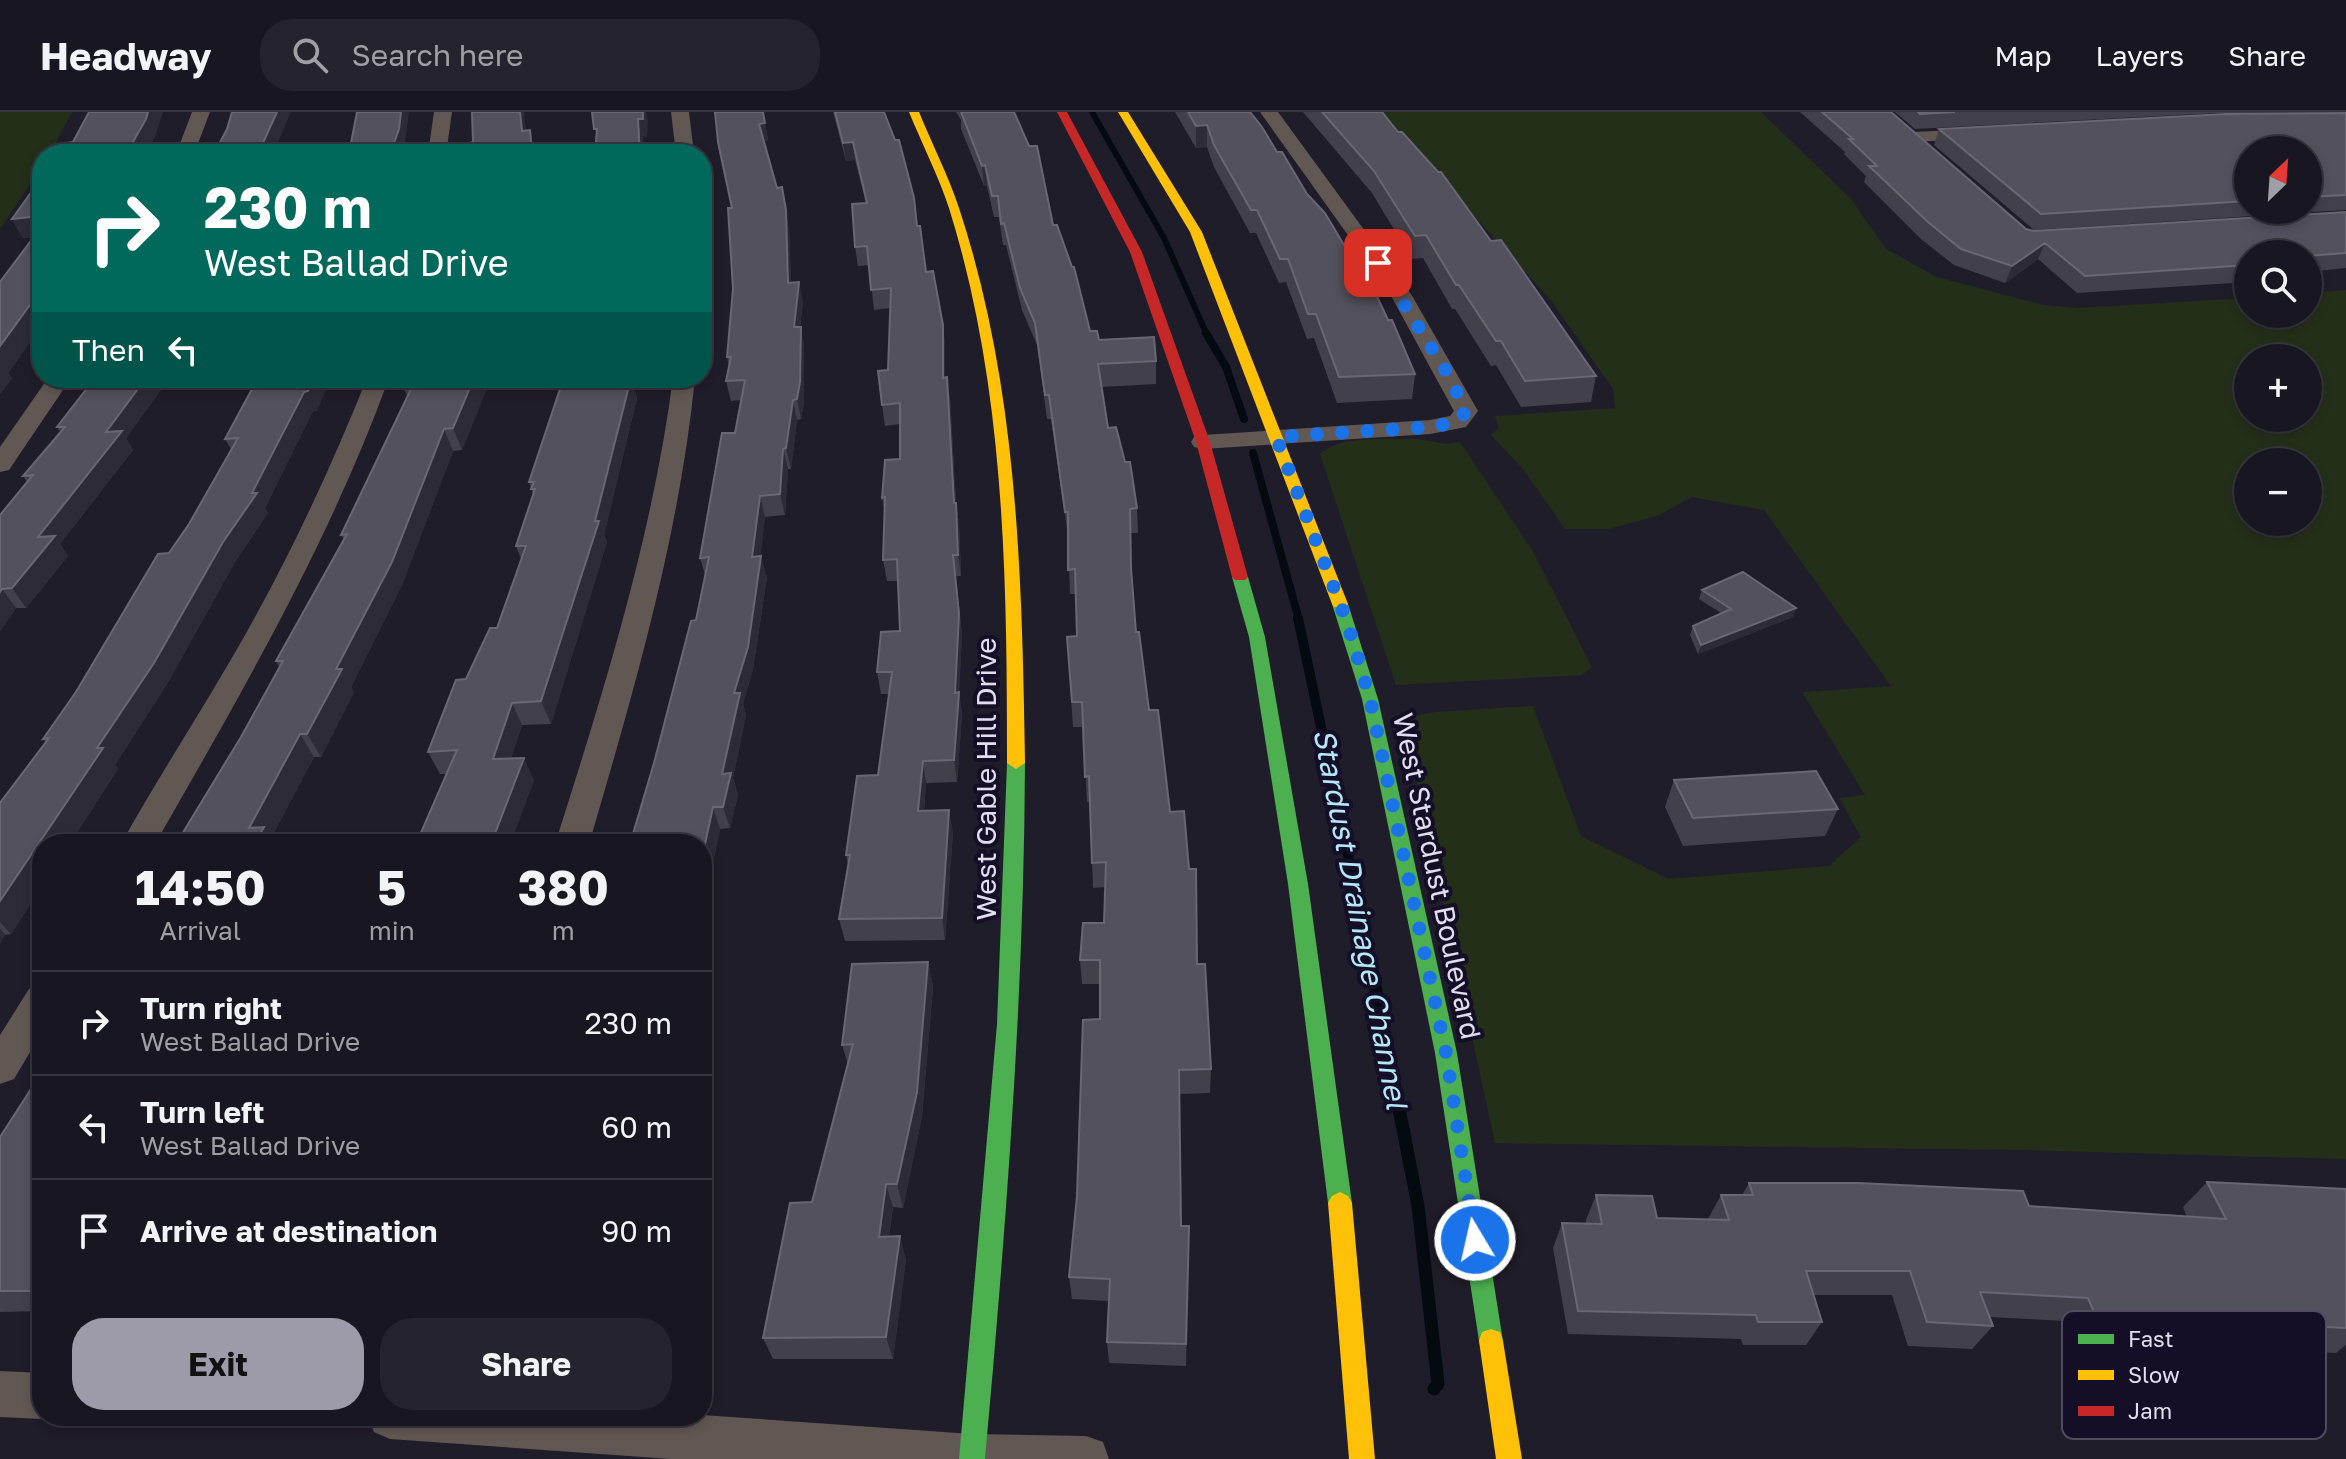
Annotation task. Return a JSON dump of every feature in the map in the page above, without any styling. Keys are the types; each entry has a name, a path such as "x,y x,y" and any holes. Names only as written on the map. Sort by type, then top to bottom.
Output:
{"street":[{"path":"189,144 201,112"},
{"path":"438,144 443,112"},
{"path":"680,112 684,144"},
{"name":"West Gable Hill Drive","path":"914,112 953,206 971,267 994,374 1008,494 1015,594 1016,892 987,1305 972,1458"},
{"path":"1062,112 1136,252 1203,442 1257,637 1298,884 1342,1220 1362,1459"},
{"name":"West Stardust Boulevard","path":"1123,112 1196,232 1347,622 1370,699 1446,1053 1509,1459"},
{"path":"1203,442 1430,427 1458,422 1466,411 1448,374 1353,223 1269,112"},
{"path":"1936,158 1908,133 1989,134"},
{"path":"0,465 53,388"},
{"path":"144,834 271,618 362,425 375,388"},
{"path":"575,834 644,607 680,425 683,388"},
{"path":"0,1068 32,1016"},
{"path":"0,1394 32,1396"},
{"path":"529,1426 972,1458 1086,1459"}],"green space":[{"path":"0,112 72,112 55,144 32,144 32,181 0,229"},
{"path":"1379,112 1761,112 1851,199 1886,249 1937,277 2044,305 2078,308 2234,299 2234,328 2322,328 2322,292 2346,290 2346,1159 2024,1150 1495,1143 1403,718 1435,712 1533,706 1581,836 1669,879 1829,866 1861,837 1839,798 1865,795 1802,692 1891,686 1764,510 1692,497 1657,516 1609,529 1565,529 1523,469 1491,435 1499,428 1495,416 1615,408 1613,389 1550,299"},
{"path":"1416,439 1446,444 1460,442 1532,550 1592,667 1582,675 1396,685 1320,454 1340,443 1352,441"}],"building":[{"path":"89,112 148,112 132,144 66,144 73,142"},
{"path":"232,112 277,112 263,144 219,144"},
{"path":"357,112 401,112 394,144 348,144 351,143"},
{"path":"472,112 520,112 522,131 530,130 531,144 469,144 473,142"},
{"path":"592,112 643,112 643,119 638,119 639,144 596,144 597,129 594,129"},
{"path":"715,112 763,112 765,123 759,124 777,188 782,187 786,210 788,283 799,282 794,327 801,327 800,382 797,399 793,400 786,448 783,449 780,494 760,496 752,557 761,556 748,647 734,693 740,693 722,774 731,773 723,807 713,807 707,834 633,834 691,621 696,620 709,557 700,558 722,433 735,433 745,380 726,381 731,357 727,357 733,289 728,208 732,208"},
{"path":"835,112 884,112 895,140 899,140 914,198 917,226 920,226 926,272 933,271 943,325 943,378 947,377 956,503 958,555 953,555 959,614 955,693 959,692 954,760 923,761 918,811 949,810 942,918 839,919 850,855 846,855 857,776 878,775 892,672 877,672 881,632 900,631 897,559 883,560 885,497 882,498 885,460 900,459 900,403 882,405 878,371 888,370 891,288 871,290 867,246 855,247 852,204 867,203 853,142 843,143"},
{"path":"961,112 1014,112 1029,146 1037,146 1053,225 1057,225 1074,267 1090,331 1097,331 1099,340 1154,337 1156,361 1098,364 1108,428 1116,427 1125,462 1130,462 1137,508 1130,509 1136,632 1139,632 1149,710 1158,710 1170,812 1184,811 1189,869 1196,869 1197,964 1205,964 1211,1069 1179,1070 1181,1226 1189,1226 1186,1344 1107,1342 1110,1279 1069,1277 1077,1196 1083,1020 1100,1019 1100,960 1080,960 1083,923 1104,923 1106,862 1092,863 1082,702 1072,702 1067,637 1077,636 1075,569 1068,570 1068,512 1065,512 1049,395 1045,395 1035,323 1020,288 1004,223 1001,224 998,196 992,196 985,165 982,166"},
{"path":"1188,112 1250,112 1277,152 1282,152 1307,194 1325,213 1373,294 1376,294 1388,320 1392,320 1415,374 1339,377 1316,314 1308,314 1288,259 1280,259 1257,210 1251,210 1214,145 1207,125 1196,126"},
{"path":"1322,112 1382,112 1398,132 1402,132 1441,172 1491,241 1501,240 1596,376 1525,381 1501,341 1496,341 1459,285 1456,285 1426,235 1415,236 1374,171"},
{"path":"1822,112 1891,112 2026,229 2034,231 2234,219 2234,224 2322,224 2322,213 2346,212 2346,253 2322,255 2322,240 2234,240 2234,266 2085,276 2045,243 2012,266 1961,249 1869,166 1877,166 1849,139 1853,139"},
{"path":"2346,113 2346,195 2322,196 2322,136 2234,136 2234,202 2041,214 1939,129 2226,114"},
{"path":"32,191 32,217 12,219"},
{"path":"32,239 32,302 0,346 0,282"},
{"path":"87,388 139,388 106,432 122,431 38,537 55,536 12,588 0,592 0,515 33,475 23,476 65,427 57,427"},
{"path":"253,388 309,388 304,392 252,493 257,493 223,542 154,663 97,748 103,748 45,834 32,834 32,853 0,901 0,803 49,738 43,739 76,692 158,554 169,553 189,524 238,438 225,439"},
{"path":"412,388 470,388 453,428 444,429 392,562 336,669 342,669 307,734 300,734 249,828 264,827 260,834 182,834 283,661 276,661 347,534 341,535"},
{"path":"560,388 628,388 595,521 599,521 541,701 512,703 493,759 524,758 495,834 420,834 457,750 428,752 456,680 466,679 490,628 497,628 526,546 516,546 535,489 531,489 534,482 529,482"},
{"path":"1743,572 1796,608 1701,645 1693,626 1731,609 1702,590"},
{"path":"1816,771 1838,809 1693,818 1674,780"},
{"path":"928,962 917,1092 897,1184 886,1184 879,1237 900,1236 886,1337 763,1338 790,1203 812,1202 853,1044 842,1045 852,964"},
{"path":"32,1087 32,1291 0,1291 0,1137"},
{"path":"2207,1182 2346,1189 2346,1328 2326,1327 2326,1311 2093,1311 2088,1298 1980,1292 1993,1326 1927,1322 1910,1271 1806,1271 1822,1322 1758,1322 1756,1315 1578,1311 1562,1223 1602,1224 1596,1195 1652,1196 1657,1218 1729,1220 1721,1195 1753,1195 1749,1183 1858,1183 2023,1191 2029,1206 2226,1219"}],"waterway":[{"name":"Stardust Drainage Channel","path":"1092,112 1164,238 1206,334"},
{"name":"Stardust Drainage Channel","path":"1206,334 1226,367 1244,419"},
{"name":"Stardust Drainage Channel","path":"1253,453 1299,620"},
{"name":"Stardust Drainage Channel","path":"1298,618 1376,988"},
{"name":"Stardust Drainage Channel","path":"1375,986 1418,1206 1438,1384 1434,1389"}],"traffic: fast":[{"path":"1240,577 1257,637 1298,884 1340,1203"},
{"path":"1340,604 1370,699 1446,1053 1491,1341"},
{"path":"972,1459 1008,1024 1016,763"}],"traffic: slow":[{"path":"914,112 950,196 974,276 999,413 1012,553 1016,763"},
{"path":"1123,112 1196,232 1340,604"},
{"path":"1340,1203 1362,1459"},
{"path":"1491,1341 1509,1459"}],"traffic: jam":[{"path":"1062,112 1136,252 1203,442 1240,577"}],"route":[{"path":"1378,263 1448,374 1466,411 1458,422 1430,427 1276,437 1347,622 1370,699 1446,1053 1475,1240"}]}
